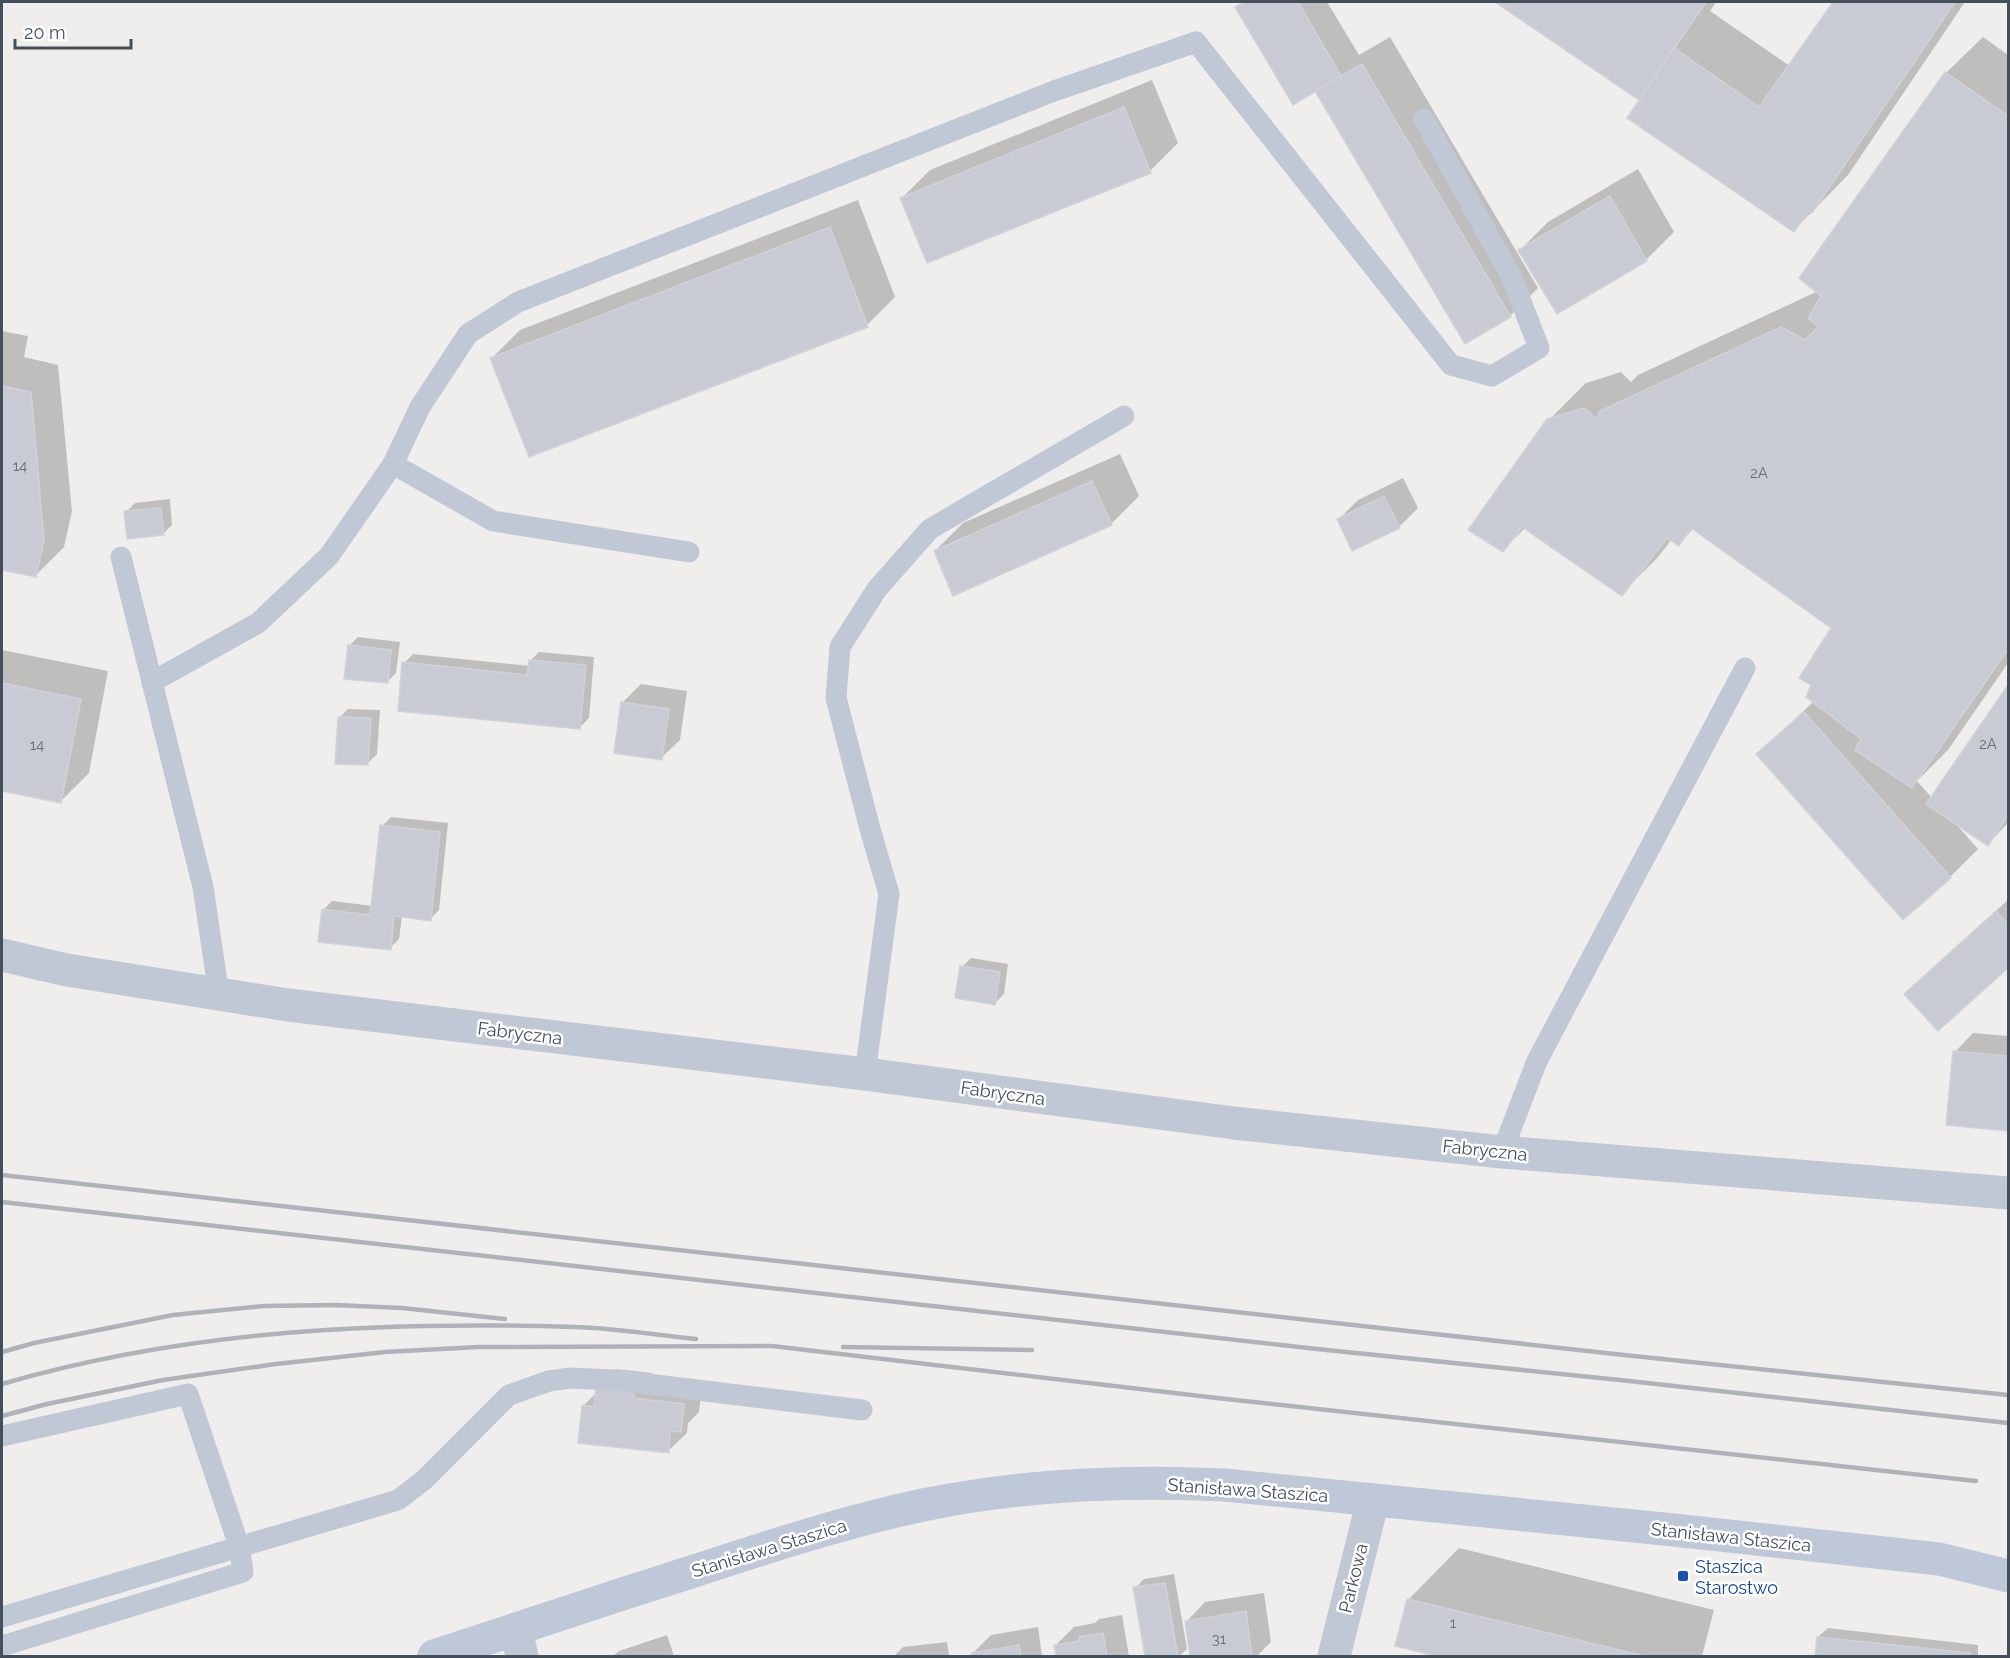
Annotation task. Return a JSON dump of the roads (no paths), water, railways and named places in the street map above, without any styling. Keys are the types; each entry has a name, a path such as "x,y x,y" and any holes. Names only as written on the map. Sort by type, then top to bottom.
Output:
{"street":[{"name":"Fabryczna","path":"2,954 67,970 288,1005 865,1074 1234,1123 1502,1152 2008,1194"},
{"name":"Stanisława Staszica","path":"434,1656 519,1643 750,1553 864,1519 924,1505 988,1494 1062,1487 1179,1483 1225,1485 1939,1559 2008,1576"},
{"name":"Parkowa","path":"1334,1656 1373,1500"}],"lane":[{"path":"152,682 258,623 329,556 393,464 420,408 468,334 518,302 1054,91 1196,42 1451,365 1492,376 1539,348 1512,278 1424,119"},
{"path":"865,1074 889,894 836,698 840,647 877,589 930,529 1124,417"},
{"path":"393,464 493,521 689,552"},
{"path":"121,557 203,887 219,995"},
{"path":"1502,1152 1537,1061 1744,669"},
{"path":"2,1617 398,1500 424,1480 509,1395 549,1381 570,1378 615,1380 862,1410"},
{"path":"2,1436 188,1394 239,1546 243,1572 2,1646"}],"railway":[{"path":"2,1175 1624,1355 2008,1395"},
{"path":"2,1202 1317,1349 2008,1423"},
{"path":"2,1352 34,1343 173,1315 264,1306 335,1305 402,1308 505,1319"},
{"path":"2,1384 142,1351 285,1333 357,1328 574,1327 696,1339"},
{"path":"2,1416 47,1404 163,1380 385,1352 478,1347 772,1346 1217,1398 1976,1481"},
{"path":"843,1347 1032,1350"}],"place":[{"name":"Staszica Starostwo","path":"1683,1576"}]}
